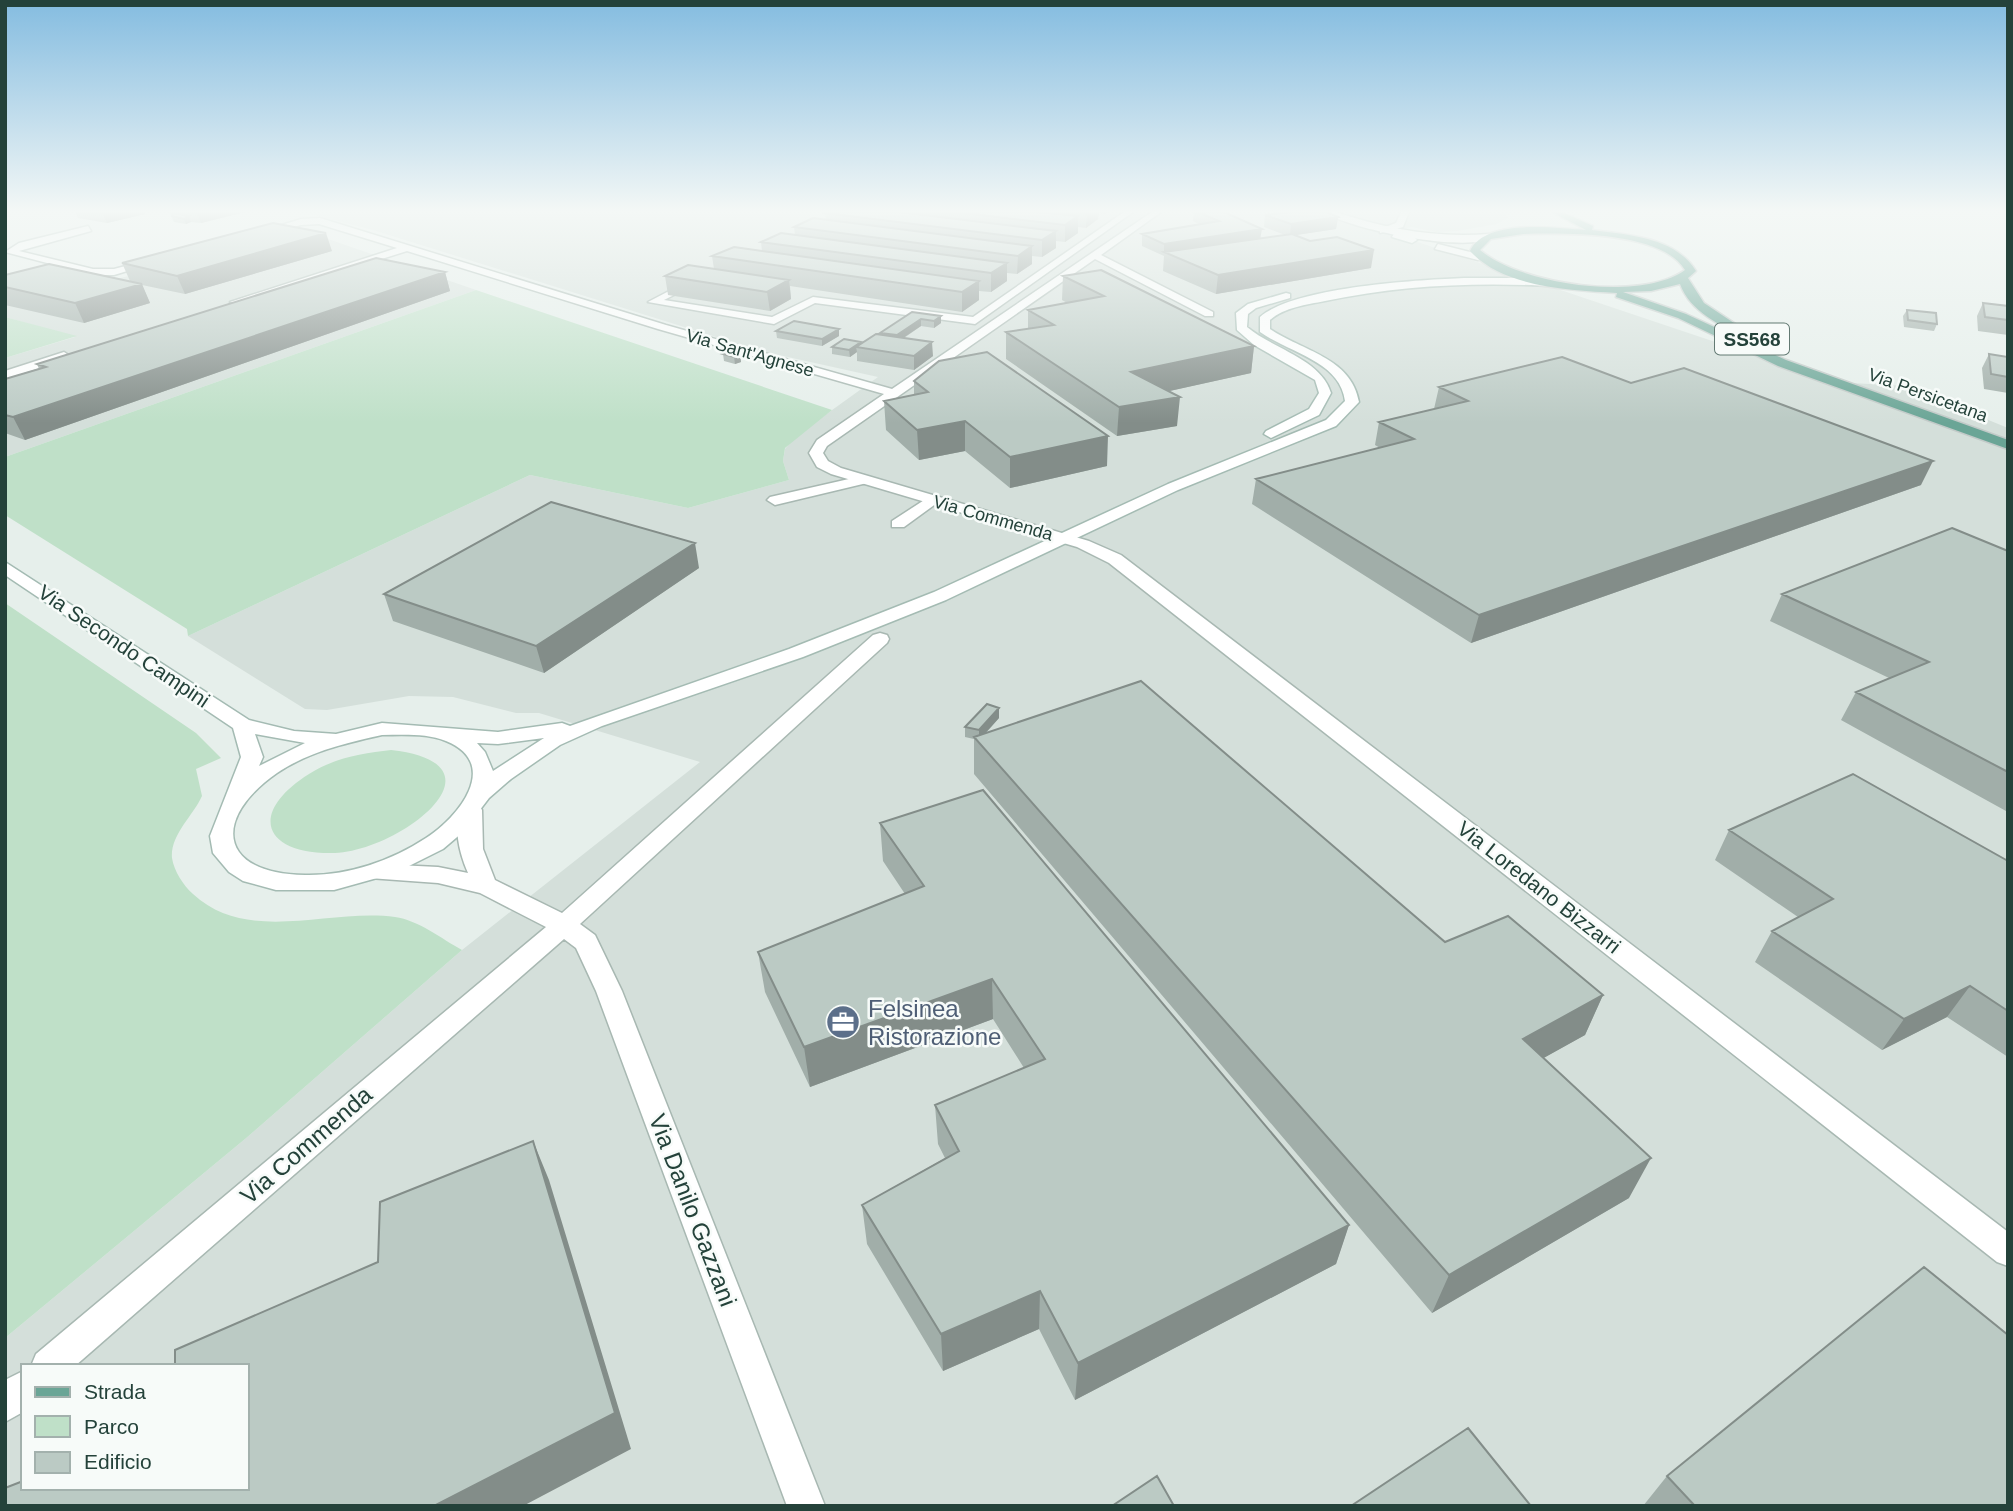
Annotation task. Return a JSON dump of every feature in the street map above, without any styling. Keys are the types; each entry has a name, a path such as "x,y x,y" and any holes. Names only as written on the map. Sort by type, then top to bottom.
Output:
{"main road":[{"path":"1552,283 1591,288 1646,288 1669,283"},
{"name":"Via Persicetana","path":"1684,283 1685,289 1717,317 1757,343 1835,382"},
{"name":"Via Persicetana","path":"1591,288 1657,305 1743,346 2008,445"}],"street":[{"path":"229,304 297,283"},
{"name":"Via Sant'Agnese","path":"519,283 745,352 893,393"},
{"path":"696,283 653,302 775,321 813,300"},
{"path":"786,296 975,321 1030,283"},
{"name":"Via Commenda","path":"1054,283 822,443 816,453 822,464 862,480 1062,538"},
{"path":"1148,283 1209,314"},
{"path":"1062,538 1173,486 1314,412 1323,401 1325,393 1321,379 1306,367 1245,334 1239,319 1242,313 1266,301 1358,283"},
{"path":"1173,486 1331,423 1352,402 1352,389 1341,373 1265,330 1264,319 1273,311 1333,295 1416,283"},
{"path":"1541,283 1558,284"},
{"path":"989,300 1003,302"},
{"path":"5,375 71,354"},
{"path":"775,500 862,480"},
{"path":"898,524 932,500"},
{"name":"Via Commenda","path":"345,736 382,729 417,729 446,734 518,737 595,722 796,653 940,596 1062,538"},
{"name":"Via Loredano Bizzarri","path":"1062,538 1098,549 1115,559 2008,1251"},
{"name":"Via Secondo Campini","path":"5,567 242,725 294,737 345,736"},
{"name":"Via Commenda","path":"50,1364 564,925 880,639"},
{"name":"Via Commenda","path":"377,872 409,858 439,840 475,802 526,757 595,722"},
{"path":"242,725 253,757 222,829 223,851 239,869 265,881 301,885 339,881 377,872 439,875 487,886 564,925"},
{"path":"446,734 466,744 479,757 484,775 468,828 475,868 487,886"},
{"path":"232,806 251,784 278,764 345,736"},
{"name":"Via Danilo Gazzani","path":"564,925 578,932 593,954 806,1506"},
{"path":"5,1404 21,1390"}],"shaded area":[{"path":"454,283 476,290 5,457 5,358 75,337 5,317 5,287"},
{"path":"541,283 1538,283 1834,382 1905,386 2008,428 2008,1506 5,1506 5,1338 245,1139 462,950 700,762 539,713 516,713 453,697 409,696 327,710 305,709 188,636 530,475 688,508 789,480 783,461 785,449 796,436 878,377 761,351"}],"green space":[{"path":"476,290 832,410 785,448 783,461 789,480 688,508 530,475 188,636 187,629 5,515 5,457"},
{"path":"5,317 77,336 5,358"},
{"path":"5,603 196,733 221,758 196,769 202,796 178,834 172,850 177,873 193,894 215,909 238,918 264,921 395,917 421,926 462,950 245,1139 5,1338"},
{"path":"391,750 427,758 443,772 444,788 433,806 413,823 388,838 361,849 335,853 311,852 292,847 279,839 272,829 271,817 277,803 289,789 328,764"}],"building":[{"path":"5,283 142,284 75,303 5,287"},
{"path":"298,283 414,283 13,417 5,415 5,379 46,367 37,364"},
{"path":"707,283 784,283 767,292"},
{"path":"896,283 977,283 962,292"},
{"path":"1076,283 1126,283 1254,346 1131,372 1180,397 1119,407 1006,332 1054,325 1028,310 1104,296"},
{"path":"1983,303 2008,306 2008,320 1985,317"},
{"path":"1907,310 1936,313 1937,324 1908,320"},
{"path":"912,312 941,316 934,321 921,319 897,335 880,333"},
{"path":"794,321 839,329 822,339 776,331"},
{"path":"876,334 932,342 914,356 856,347"},
{"path":"844,339 861,342 849,350 832,347"},
{"path":"730,352 740,355 734,357 723,354"},
{"path":"987,352 1108,436 1010,457 965,421 917,430 884,401 928,392 914,381 939,361"},
{"path":"1989,354 2008,357 2008,377 1991,374"},
{"path":"1562,357 1631,383 1684,368 1933,461 1479,615 1256,479 1414,439 1379,422 1468,401 1439,387"},
{"path":"551,502 695,543 536,646 384,594"},
{"path":"1952,528 2008,551 2008,772 1856,692 1929,662 1782,594"},
{"path":"1141,681 1445,942 1508,916 1603,995 1523,1039 1651,1158 1449,1275 974,737"},
{"path":"987,704 999,708 979,730 965,727"},
{"path":"1853,774 2008,861 2008,1011 1970,986 1904,1019 1772,931 1833,899 1729,830"},
{"path":"983,790 1349,1225 1078,1363 1040,1291 941,1334 862,1205 959,1151 935,1105 1045,1059 992,979 804,1047 758,952 924,886 880,823"},
{"path":"533,1141 615,1413 434,1506 5,1506 5,1488 21,1482 21,1490 248,1490 248,1364 175,1364 175,1350 378,1262 380,1202"},
{"path":"1924,1267 2008,1335 2008,1506 1695,1506 1667,1476"},
{"path":"1468,1428 1531,1506 1351,1506"},
{"path":"1157,1476 1174,1506 1112,1506"}],"place":[{"name":"Felsinea Ristorazione","path":"843,1022"}]}
